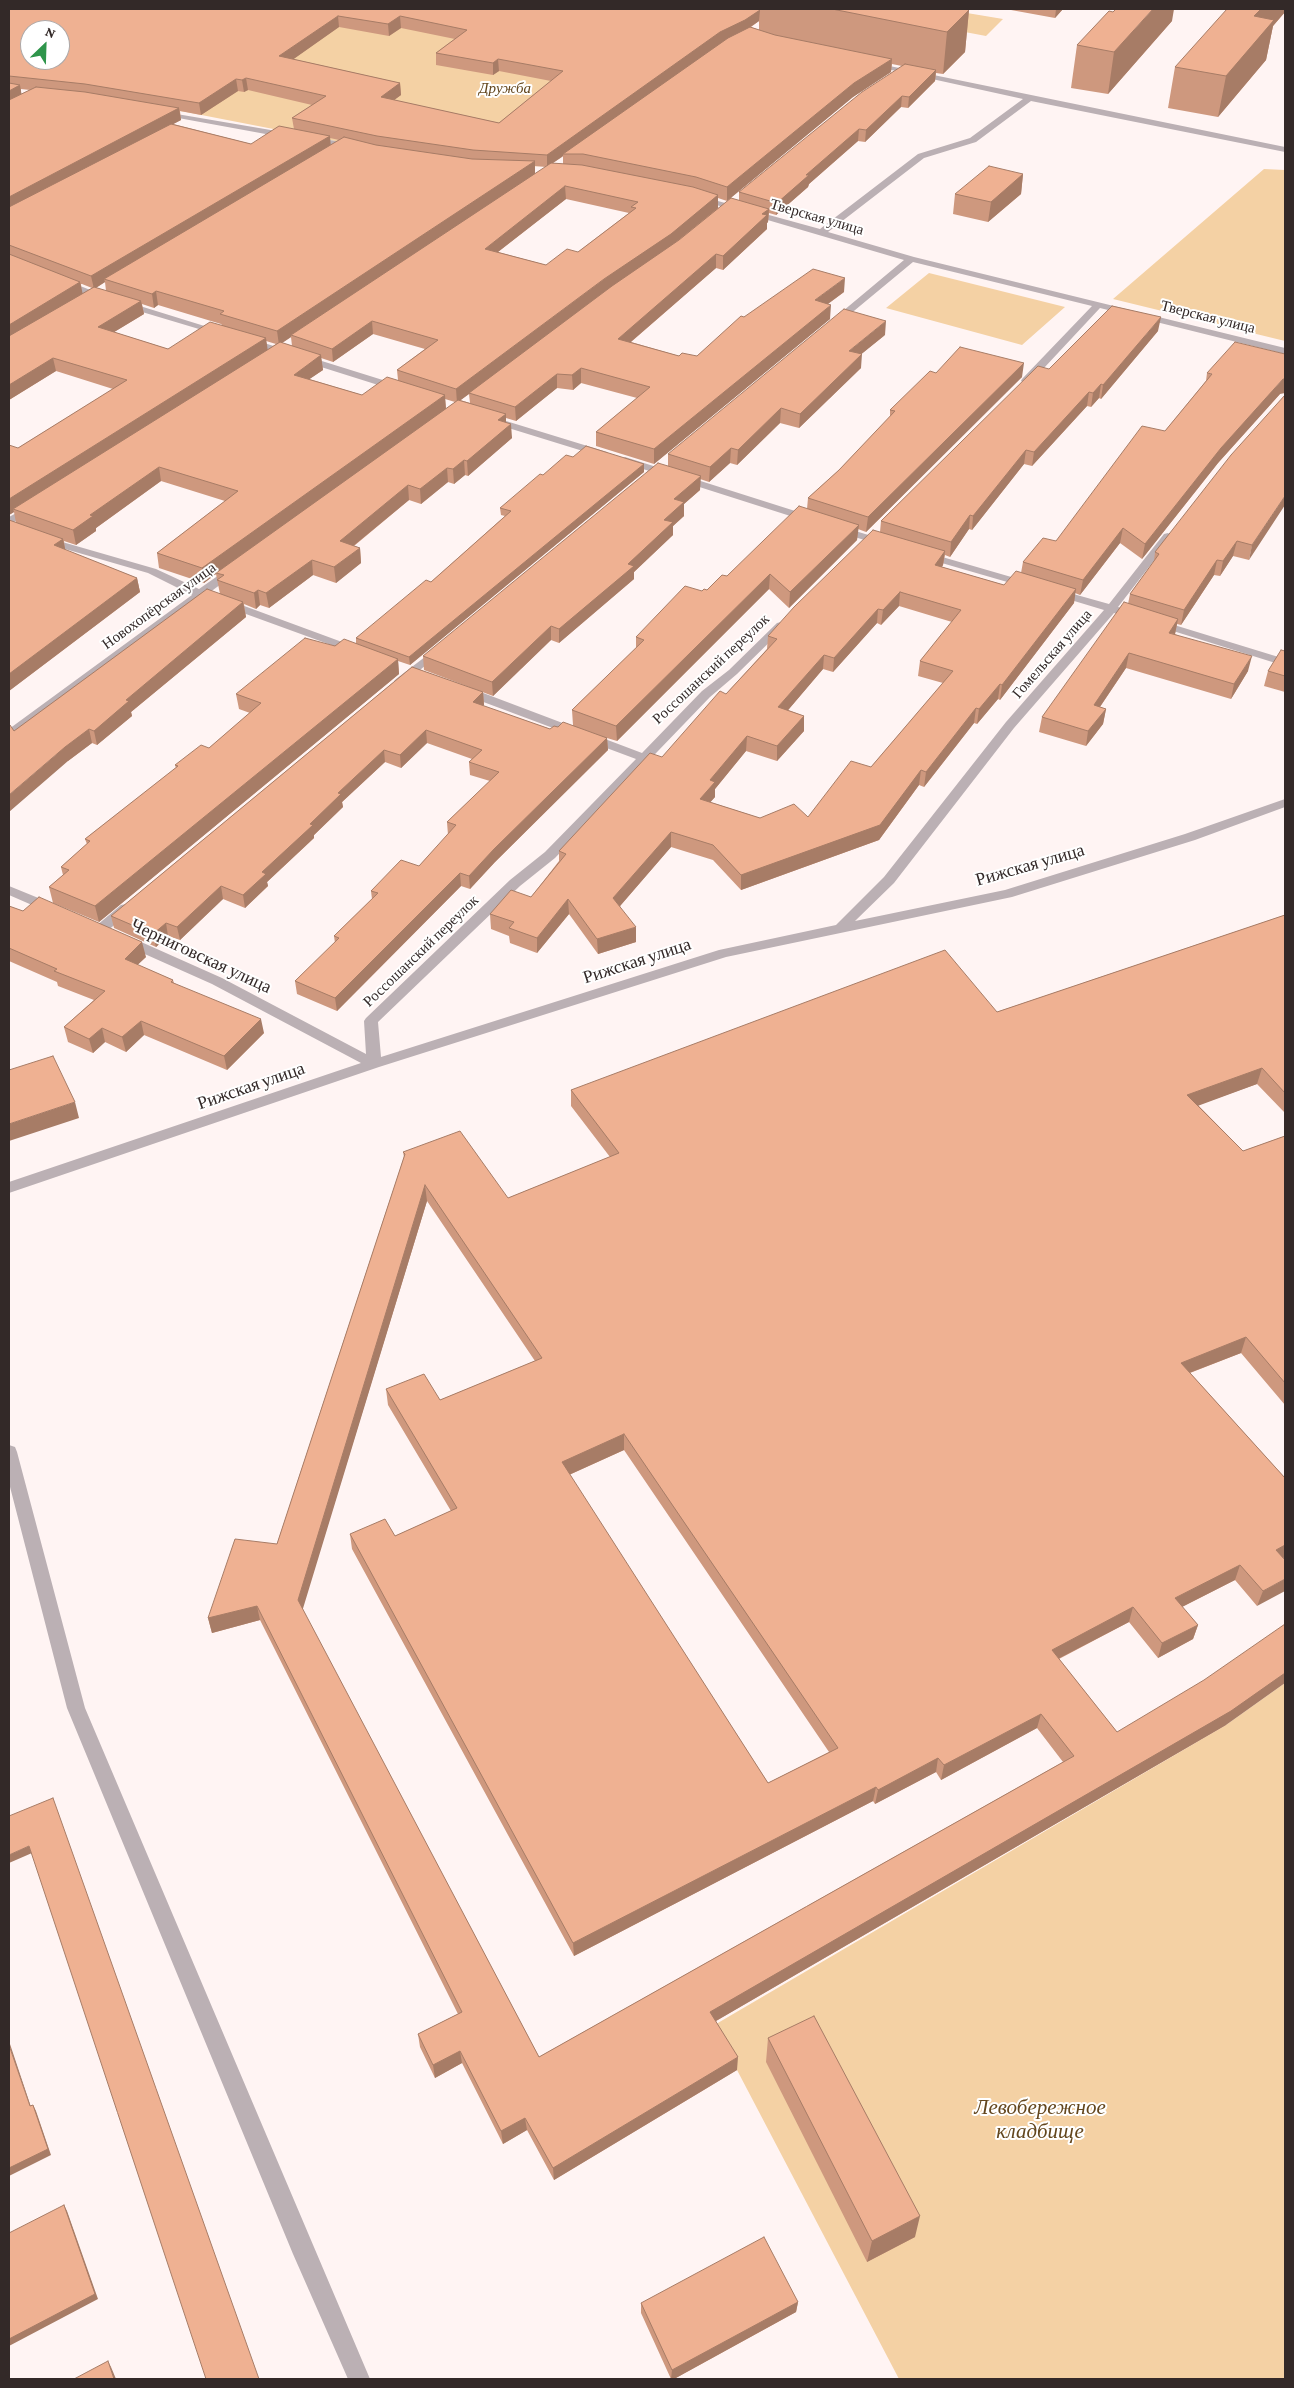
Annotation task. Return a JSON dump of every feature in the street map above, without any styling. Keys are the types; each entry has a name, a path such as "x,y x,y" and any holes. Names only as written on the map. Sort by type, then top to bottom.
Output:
{"street":[{"path":"863,62 1031,96 1106,114 1285,149"},
{"path":"888,80 902,70"},
{"path":"822,232 921,156 973,140 1031,96"},
{"path":"155,112 361,149"},
{"path":"177,128 194,119"},
{"path":"328,155 345,145"},
{"name":"Тверская улица","path":"686,194 912,259 1285,351"},
{"path":"822,333 912,259"},
{"path":"52,278 95,295 284,347 412,392"},
{"path":"1017,392 1099,304"},
{"path":"263,360 284,347"},
{"path":"484,416 896,546"},
{"path":"12,526 42,501"},
{"name":"Гомельская улица","path":"839,930 889,880 1010,725 1112,609 1176,526"},
{"path":"36,537 64,547 152,571 200,594 366,654"},
{"path":"915,552 1112,609 1285,663"},
{"name":"Новохопёрская улица","path":"9,736 241,565"},
{"name":"Россошанский переулок","path":"374,1064 371,1020 515,883 550,855 706,694 733,672 787,619"},
{"path":"390,690 451,640"},
{"path":"458,688 642,758"},
{"name":"Рижская улица","path":"9,1188 374,1064 724,953 1007,894 1190,837 1285,803"},
{"path":"9,890 64,914"},
{"name":"Черниговская улица","path":"139,898 96,927 217,981 374,1064"},
{"path":"9,1452 76,1708 301,2246 359,2379"}],"green space":[{"name":"Дружба","path":"9,9 773,9 544,166 479,169 186,112 9,84"},
{"path":"967,13 1003,19 986,36 949,29"},
{"path":"1264,169 1285,170 1285,341 1113,299"},
{"path":"929,273 1065,307 1022,345 886,308"},
{"name":"Левобережное кладбище","path":"1285,1683 1285,2379 899,2379 737,2070 711,2027 1226,1725"}],"building":[{"name":"Дружба","path":"9,9 760,9 745,20 720,32 547,155 473,150 377,136 292,118 326,96 246,78 242,80 236,79 199,103 85,84 9,76","holes":["338,16 388,24 400,16 467,30 436,53 493,63 498,59 563,71 499,123 381,97 400,83 279,56"]},
{"path":"832,9 965,9 969,10 947,32"},
{"path":"1116,9 1153,9 1114,52 1077,45 1109,11 1113,12"},
{"path":"1227,9 1261,9 1254,16 1274,20 1226,76 1175,67"},
{"path":"750,27 775,35 892,59 854,83 727,187 696,177 583,154 563,154 728,38"},
{"path":"905,64 936,70 909,97 902,96 866,130 859,129 777,203 739,192 862,92"},
{"path":"9,83 20,85 9,91"},
{"path":"36,87 85,92 179,108 9,197 9,100"},
{"path":"171,124 251,144 279,126 330,136 91,276 9,245 9,207"},
{"path":"344,137 376,145 472,159 535,161 277,331 220,314 224,311 156,291 152,294 104,279"},
{"path":"551,163 582,165 693,187 718,195 671,234 604,279 456,389 397,370 438,340 372,321 332,349 291,335","holes":["565,186 638,202 631,207 636,208 578,252 567,249 546,265 485,249"]},
{"path":"989,166 1023,174 991,202 955,194"},
{"path":"731,198 769,209 762,214 767,215 723,256 716,254 618,339 679,356 682,353 697,356 741,316 744,317 813,269 845,278 815,300 831,305 654,449 596,432 650,387 581,368 572,375 557,374 515,407 469,393 612,286 679,240"},
{"path":"9,254 80,282 9,325"},
{"path":"94,287 141,301 98,327 168,349 210,322 266,338 9,499 9,445 18,448 127,380 53,358 9,385 9,336"},
{"path":"1112,306 1161,317 1103,385 1101,384 1093,393 1089,392 1034,452 1026,450 973,516 970,515 951,542 881,521 1038,366 1049,369"},
{"path":"844,309 886,321 849,351 862,354 800,414 781,408 738,450 731,448 710,467 668,454"},
{"path":"280,342 321,355 294,375 362,395 387,377 445,395 202,568 157,553 238,491 159,467 90,515 93,516 73,530 13,509"},
{"path":"1235,342 1285,354 1285,379 1221,448 1145,544 1123,528 1083,580 1023,562 1043,538 1056,541 1142,426 1165,431 1212,374 1207,373"},
{"path":"960,347 1024,363 868,517 808,498 839,470 895,411 890,410 930,371 936,373"},
{"path":"1285,395 1285,496 1252,545 1237,541 1223,561 1217,560 1184,610 1130,594 1159,554 1155,552 1231,455"},
{"path":"458,400 506,414 498,420 511,424 467,461 464,460 453,469 447,468 420,489 408,485 340,541 360,548 334,567 312,560 266,593 258,590 254,593 217,580 224,575 216,573"},
{"path":"586,446 644,464 409,657 356,638 426,580 431,582 511,511 500,508 540,474 543,475 566,455 573,457"},
{"path":"658,463 701,476 674,499 684,502 664,520 673,522 628,564 634,566 559,629 551,626 492,682 423,656"},
{"path":"799,506 859,525 790,592 770,574 616,726 572,710 644,640 636,637 685,586 702,591 704,589 707,590 722,575 727,576"},
{"path":"9,520 63,539 54,545 137,578 9,674"},
{"path":"873,530 945,551 935,565 1004,585 1016,571 1076,589 1002,685 1000,684 979,709 976,708 926,772 921,770 880,825 741,875 713,845 671,832 613,898 636,927 597,939 568,899 537,938 509,928 514,922 490,914 511,890 531,897 566,854 559,851 650,753 662,757 720,691 726,694 777,639 768,636 794,607","holes":["900,592 961,610 920,661 953,671 871,767 851,761 808,817 794,804 760,818 700,799 715,782 710,780 747,736 777,746 804,716 778,707 824,655 834,658 878,609 883,610"]},
{"path":"207,589 243,602 126,700 129,701 94,731 89,729 65,747 9,795 9,726 14,731"},
{"path":"1124,602 1178,619 1169,633 1252,656 1234,684 1129,653 1094,705 1106,709 1088,731 1042,717"},
{"path":"305,638 335,646 344,639 398,659 95,906 49,887 69,870 61,867 90,841 85,839 178,766 175,765 201,745 209,748 261,703 236,694"},
{"path":"1281,650 1285,651 1285,676 1268,671"},
{"path":"412,667 483,692 473,702 550,729 554,726 558,727 563,722 607,738 469,876 460,873 335,998 295,981 339,938 334,936 378,893 371,891 401,860 419,866 456,825 447,822 499,772 469,762 482,750 426,730 400,755 384,750 338,793 341,794 310,824 313,825 262,872 266,874 243,895 221,886 177,927 166,923 153,934 111,916"},
{"path":"39,897 142,942 125,959 173,980 171,982 261,1019 224,1056 141,1021 122,1037 102,1028 89,1039 64,1027 105,991 54,971 57,969 9,948 9,906 23,911"},
{"path":"1285,915 1285,1093 1262,1068 1187,1095 1243,1151 1285,1136 1285,1383 1246,1337 1181,1363 1285,1478 1285,1545 1276,1550 1285,1560 1285,1579 1263,1591 1240,1565 1175,1598 1198,1625 1162,1643 1133,1607 1052,1650 1117,1732 1204,1680 1285,1624 1285,1673 1231,1711 710,2012 738,2057 553,2168 525,2118 501,2131 460,2051 433,2065 418,2034 462,2012 257,1606 208,1618 235,1539 277,1544 405,1154 403,1152 460,1131 508,1198 619,1153 571,1090 945,950 997,1012","holes":["425,1185 542,1358 440,1400 424,1374 386,1389 457,1508 395,1536 385,1519 350,1534 573,1943 876,1787 878,1790 938,1758 944,1765 1041,1714 1074,1756 539,2057 298,1600","624,1434 838,1748 768,1783 562,1462"]},
{"path":"53,1056 75,1102 9,1124 9,1070"},
{"path":"53,1798 259,2379 206,2379 29,1846 9,1855 9,1816"},
{"path":"814,2016 920,2216 872,2241 768,2038"},
{"path":"9,2045 30,2106 33,2105 48,2149 9,2168"},
{"path":"64,2205 95,2294 9,2339 9,2233"},
{"path":"764,2237 798,2302 672,2370 641,2303"},
{"path":"108,2361 114,2379 74,2379"}]}
